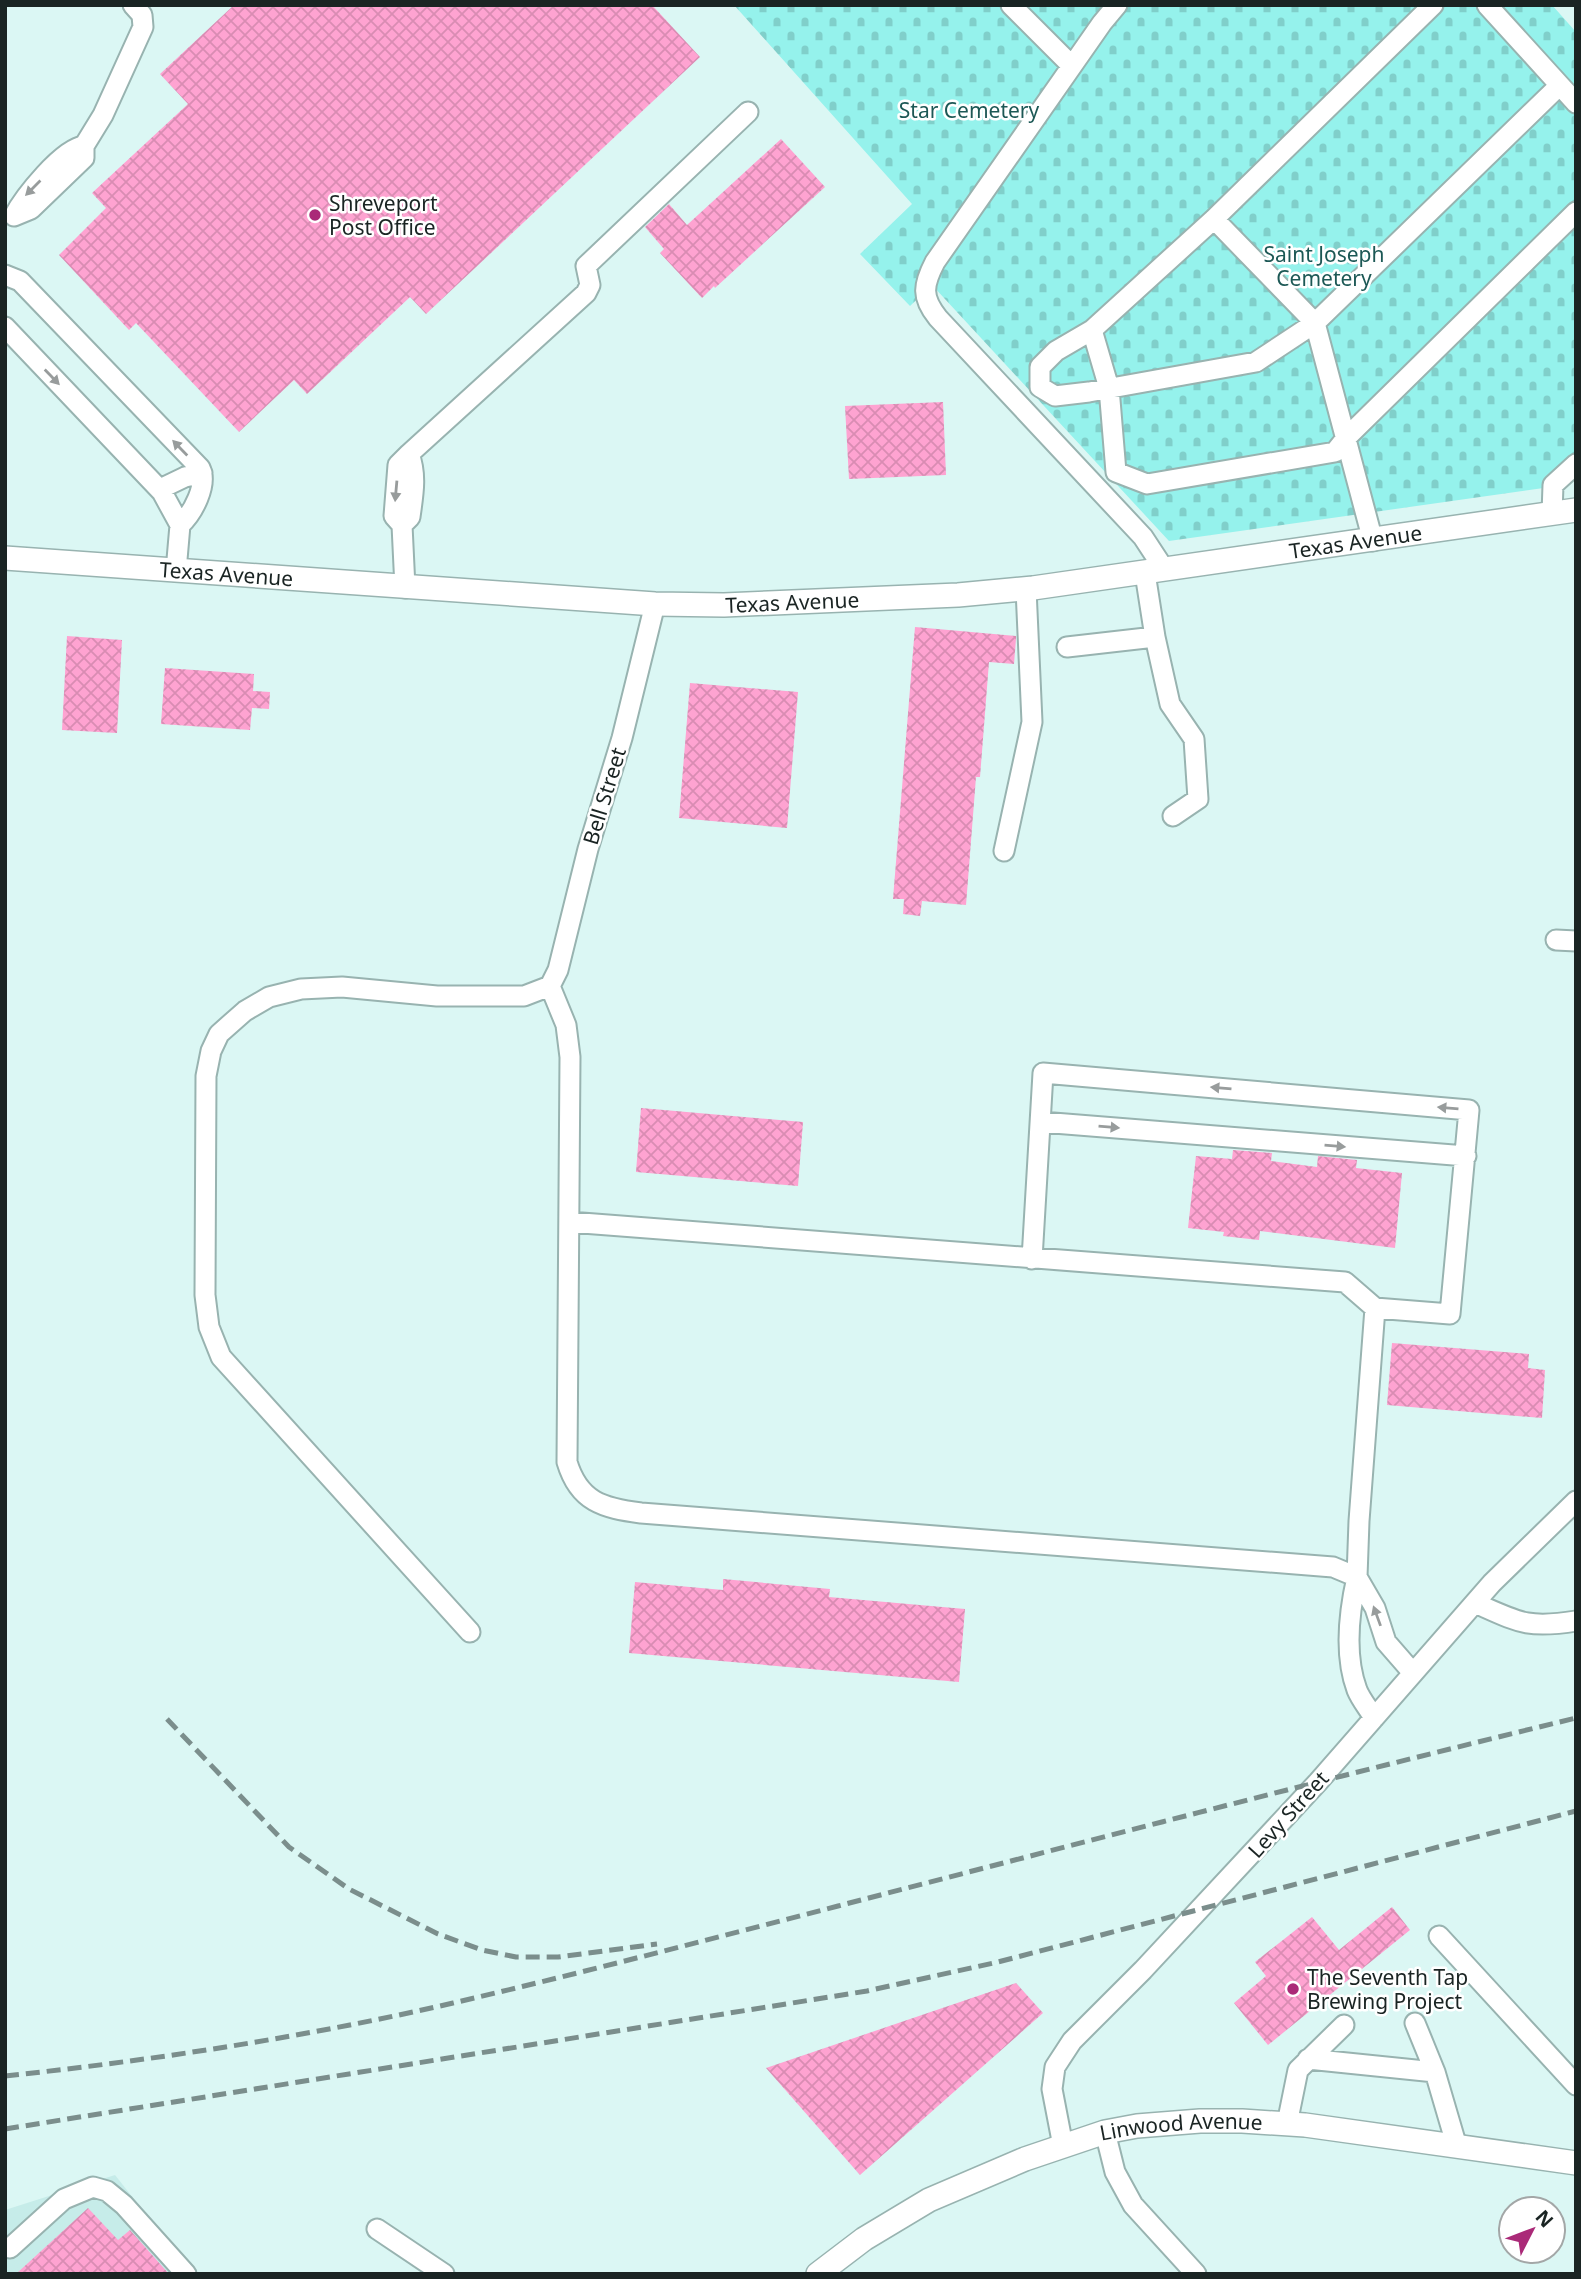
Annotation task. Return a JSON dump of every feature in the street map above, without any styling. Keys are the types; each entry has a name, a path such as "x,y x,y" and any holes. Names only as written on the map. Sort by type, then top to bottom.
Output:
{"main road":[{"name":"Texas Avenue","path":"5,558 655,604 724,605 958,595 1027,589 1576,510"},
{"name":"Linwood Avenue","path":"818,2274 864,2239 929,2200 1025,2159 1105,2132 1137,2126 1200,2121 1287,2124 1576,2163"}],"street":[{"path":"9,220 31,190 75,147 84,146 103,115 143,27 142,15 133,5"},
{"path":"1011,5 1072,66"},
{"path":"1117,5 935,262 924,282 927,305 1143,537 1155,571 1155,637 1170,704 1194,739 1198,799 1173,816"},
{"path":"1433,5 1214,219 1092,330 1056,351 1040,367 1040,387 1055,396 1256,362 1315,323 1559,86"},
{"path":"1487,5 1576,103"},
{"path":"405,587 402,525 410,517 415,468 409,454 586,293 590,285 586,266 747,112"},
{"path":"1092,330 1109,388 1116,471 1147,484 1335,452 1347,436 1576,212"},
{"path":"1214,219 1315,323 1373,541"},
{"path":"5,275 20,281 202,473 203,481 190,516 180,525"},
{"path":"5,327 160,489 180,525 176,571"},
{"path":"1552,514 1553,485 1576,464"},
{"path":"160,489 185,477 202,473"},
{"path":"1004,852 1032,722 1027,589"},
{"name":"Bell Street","path":"550,986 558,970 588,849 622,738 655,604"},
{"path":"1067,647 1155,637"},
{"path":"470,1632 221,1357 209,1327 205,1295 206,1076 211,1051 219,1034 245,1011 269,998 301,989 342,987 437,996 524,996 550,986 565,1025 570,1058 567,1462 572,1479 583,1494 594,1502 614,1510 641,1513 1333,1567 1357,1577 1375,1608 1386,1642 1413,1673"},
{"path":"569,1222 1032,1259 1345,1282 1375,1308 1450,1314 1469,1110 1043,1073 1032,1259"},
{"path":"1041,1122 1466,1157"},
{"path":"1374,1718 1358,1692 1351,1670 1350,1607 1357,1577 1375,1308"},
{"name":"Levy Street","path":"1063,2146 1052,2089 1055,2067 1072,2041 1201,1909 1475,1603 1576,1501"},
{"path":"1475,1603 1524,1624 1546,1626 1576,1621"},
{"path":"1439,1936 1576,2085"},
{"path":"1415,2023 1435,2071 1457,2147"},
{"path":"1287,2124 1298,2070 1344,2025"},
{"path":"1308,2059 1435,2071"},
{"path":"1105,2132 1115,2172 1133,2205 1196,2274"},
{"path":"10,2248 64,2199 93,2187 107,2190 124,2205 186,2274"},
{"path":"377,2229 444,2274"}],"shaded area":[{"path":"115,2175 193,2274 5,2274 5,2210"}],"green space":[{"name":"Saint Joseph Cemetery","path":"734,5 1552,5 1576,32 1576,476 1565,485 1169,541 932,285 910,306 860,254 912,204"}],"building":[{"name":"Shreveport Post Office","path":"234,5 652,5 700,57 426,314 410,297 307,394 294,380 239,432 136,323 129,330 59,255 106,208 92,193 188,104 160,74"},
{"path":"781,139 825,187 702,298 660,253 664,249 645,227 669,204 687,225"},
{"path":"943,402 946,475 849,479 845,406"},
{"path":"915,627 1016,636 1014,664 989,662 980,777 976,777 966,905 922,901 920,916 903,914 904,899 893,899"},
{"path":"67,636 122,640 117,733 62,730"},
{"path":"165,668 254,674 253,691 270,692 269,709 252,708 250,730 161,724"},
{"path":"690,683 798,692 787,828 679,818"},
{"path":"641,1108 803,1122 798,1186 636,1172"},
{"path":"1233,1150 1272,1153 1271,1161 1317,1167 1318,1156 1357,1160 1356,1168 1402,1173 1395,1248 1260,1231 1259,1240 1188,1228 1196,1156 1232,1159"},
{"path":"1392,1343 1529,1354 1528,1368 1545,1370 1542,1418 1387,1405"},
{"path":"723,1579 830,1589 829,1597 965,1609 959,1682 629,1653 635,1582 723,1590"},
{"name":"The Seventh Tap Brewing Project","path":"1392,1907 1410,1930 1268,2045 1234,2003 1266,1976 1255,1962 1312,1917 1339,1950"},
{"path":"1016,1983 1043,2013 860,2175 766,2068"},
{"path":"88,2208 118,2240 130,2230 169,2274 16,2274"}],"railway":[{"path":"5,2076 230,2046 453,2003 1576,1718"},
{"path":"167,1719 289,1847 349,1889 438,1934 482,1950 516,1957 558,1957 657,1944"},
{"path":"5,2129 867,1991 998,1962 1576,1811"}],"place":[{"name":"Shreveport Post Office","path":"315,215"},
{"name":"The Seventh Tap Brewing Project","path":"1293,1989"}],"park label":[{"name":"Star Cemetery","path":"969,110"}]}
